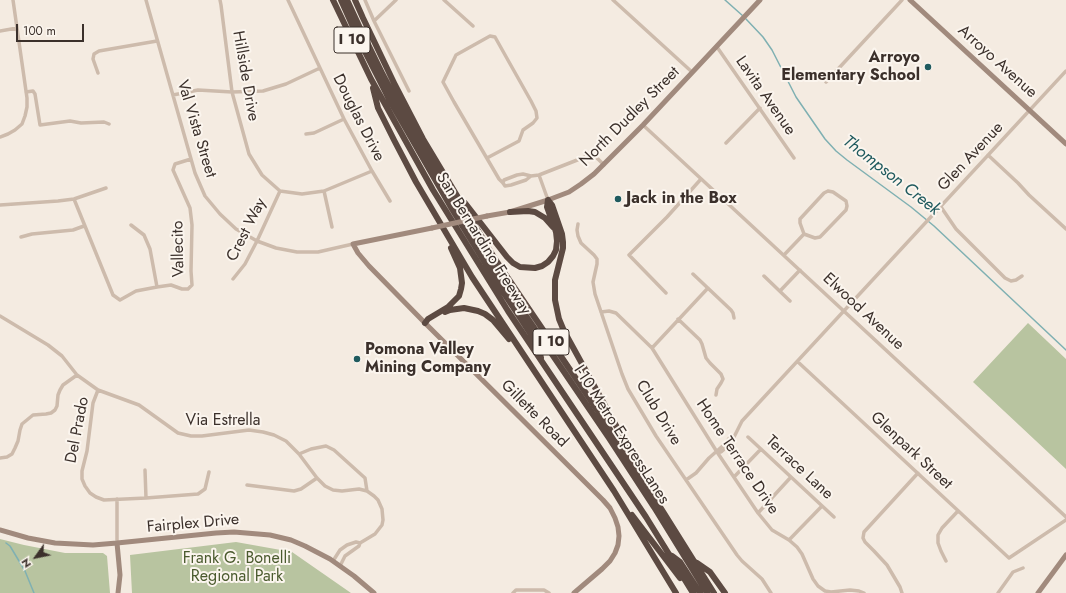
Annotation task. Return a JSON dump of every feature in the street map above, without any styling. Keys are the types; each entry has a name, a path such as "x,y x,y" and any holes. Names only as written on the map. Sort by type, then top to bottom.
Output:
{"highway":[{"name":"San Bernardino Freeway","path":"333,0 371,79 437,197 476,261 541,361 646,517 692,593"},
{"path":"340,0 393,106 452,209 538,345 541,361"},
{"name":"I-10 Metro ExpressLanes","path":"348,0 360,28 390,88 468,226 509,291 654,506 707,593"},
{"name":"San Bernardino Freeway","path":"355,0 395,85 424,139 495,259 656,499 714,593"},
{"path":"371,79 378,108 416,182 436,217 472,277 614,491 676,593"},
{"path":"450,183 506,257 520,267 535,268 542,266 548,262 556,250 556,232 547,207 548,200"},
{"path":"548,200 552,205 562,234 563,242 563,248 555,280 555,300 564,331 656,499"},
{"path":"510,212 535,212 545,218 556,232"},
{"path":"424,323 448,307 459,296 462,289 460,268 436,217"},
{"path":"424,323 429,322 450,310 464,308 478,311 493,320 528,360"},
{"path":"614,491 692,593"},
{"path":"669,554 680,562 700,593"},
{"path":"694,561 710,572 725,593"}],"street":[{"path":"0,136 8,134 22,124 27,107 13,0"},
{"name":"Val Vista Street","path":"146,0 195,173 206,196 220,214 236,229 257,242 276,248 298,252 318,252 353,244"},
{"name":"Hillside Drive","path":"220,0 232,92 248,154 262,175 280,191"},
{"name":"Douglas Drive","path":"288,0 344,119 390,201"},
{"path":"365,0 409,91"},
{"path":"374,21 396,0"},
{"path":"444,0 473,26"},
{"path":"612,0 692,72"},
{"name":"North Dudley Street","path":"353,244 510,212 568,192 581,184 604,165 760,0"},
{"path":"826,82 902,0"},
{"name":"Arroyo Avenue","path":"910,0 1066,144"},
{"path":"0,31 17,28"},
{"path":"487,158 519,141 523,130 537,118 536,111 531,100 510,62 495,37 490,36 456,55 442,82 487,158 502,183 505,186 526,180 531,176"},
{"path":"98,73 93,59 94,54 99,51 158,41"},
{"name":"Lavita Avenue","path":"717,47 794,158"},
{"path":"173,96 198,90 232,92 263,91 286,84 320,68"},
{"name":"Glen Avenue","path":"686,480 696,473 709,458 717,452 721,452 730,437 734,436 742,421 1066,71"},
{"path":"26,92 33,91 35,94 40,125 70,121 81,123 104,122 109,124"},
{"path":"726,143 760,108"},
{"path":"306,134 314,133 344,119"},
{"name":"Elwood Avenue","path":"643,125 1066,517"},
{"path":"502,183 504,180 517,175 539,175 590,155 598,159 604,165"},
{"path":"988,156 1066,229"},
{"name":"Vallecito","path":"74,199 112,295 120,300 136,291 157,287 171,285 182,289 188,289 192,285 192,225 190,208 173,170 175,164 191,159"},
{"path":"280,191 302,194 324,191 372,171"},
{"path":"517,175 519,182"},
{"path":"539,175 548,200"},
{"path":"666,293 629,255 701,179"},
{"path":"0,205 74,199 106,188"},
{"name":"Crest Way","path":"233,279 245,264 257,242 280,191"},
{"path":"324,191 332,227"},
{"path":"828,191 833,192 846,201 846,210 820,238 815,238 804,234 800,219 824,193 828,191"},
{"path":"941,207 956,229 1005,278 1011,281 1022,276"},
{"name":"Club Drive","path":"578,224 577,230 581,243 597,259 594,288 627,386 656,436 742,561 762,579 771,593"},
{"path":"131,225 144,235 150,249 157,287"},
{"path":"21,237 32,234 73,230 84,226"},
{"path":"784,255 804,234"},
{"name":"Gillette Road","path":"353,244 358,253 424,323 610,508 618,527 618,545 615,553 610,562 574,593"},
{"path":"780,291 800,270"},
{"path":"693,274 731,310 734,318"},
{"path":"764,276 790,301"},
{"path":"652,348 708,288"},
{"name":"Home Terrace Drive","path":"601,312 609,311 616,313 652,348 717,452 758,513 772,530 789,540 797,547 818,586 825,591 831,592 850,590 864,593"},
{"name":"Via Estrella","path":"0,316 48,345 62,356 77,375 98,390 139,405 178,433 191,436 202,436 249,430 274,435 286,441 299,454 325,486 333,490 342,491 359,489 367,491"},
{"path":"678,320 700,340 706,358 721,374 723,379 717,389 716,394"},
{"name":"Glenpark Street","path":"798,362 1009,558 1066,520"},
{"path":"0,458 7,458 12,454 18,441 22,424 27,419 33,415 46,414 55,410 58,395 63,385 77,375"},
{"name":"Del Prado","path":"98,390 92,402 87,451 82,471 82,479 90,493 104,500 198,494 205,489 209,472"},
{"name":"Terrace Lane","path":"748,437 834,517"},
{"path":"299,454 310,449 326,446 334,450 366,478 367,491 378,500 382,509 383,520 379,529 375,534 360,543 359,546 345,556 340,566"},
{"path":"734,477 761,449"},
{"path":"145,470 146,498"},
{"path":"902,593 887,565 863,538 864,532 918,474"},
{"path":"758,513 791,477"},
{"path":"247,485 294,491 301,489 317,478"},
{"path":"117,500 117,544 120,575 118,593"},
{"path":"789,540 822,506"},
{"path":"946,561 940,551 938,535 942,528 958,511"},
{"name":"Fairplex Drive","path":"0,530 28,538 55,543 93,545 117,544 216,533 252,532 270,535 291,540 310,548 333,561 374,593"},
{"path":"333,561 340,550 345,546 356,542 360,543"},
{"path":"345,546 350,552"},
{"path":"1038,593 1066,555"},
{"path":"998,593 1013,572 1023,568"},
{"path":"514,593 516,590 549,593"}],"green space":[{"path":"1028,323 1066,359 1066,469 973,382"},
{"path":"0,539 65,553 103,553 107,556 110,593 0,593"},
{"name":"Frank G. Bonelli Regional Park","path":"236,542 292,552 351,593 132,593 130,555"}],"waterway":[{"name":"Thompson Creek","path":"725,0 743,16"},
{"name":"Thompson Creek","path":"746,19 763,37 772,50 796,97 825,139 836,151 934,226 1066,350"},
{"path":"6,543 10,546 25,571 34,593"}],"place":[{"name":"Arroyo Elementary School","path":"928,67"},
{"name":"Jack in the Box","path":"618,199"},
{"name":"Pomona Valley Mining Company","path":"357,359"}]}
